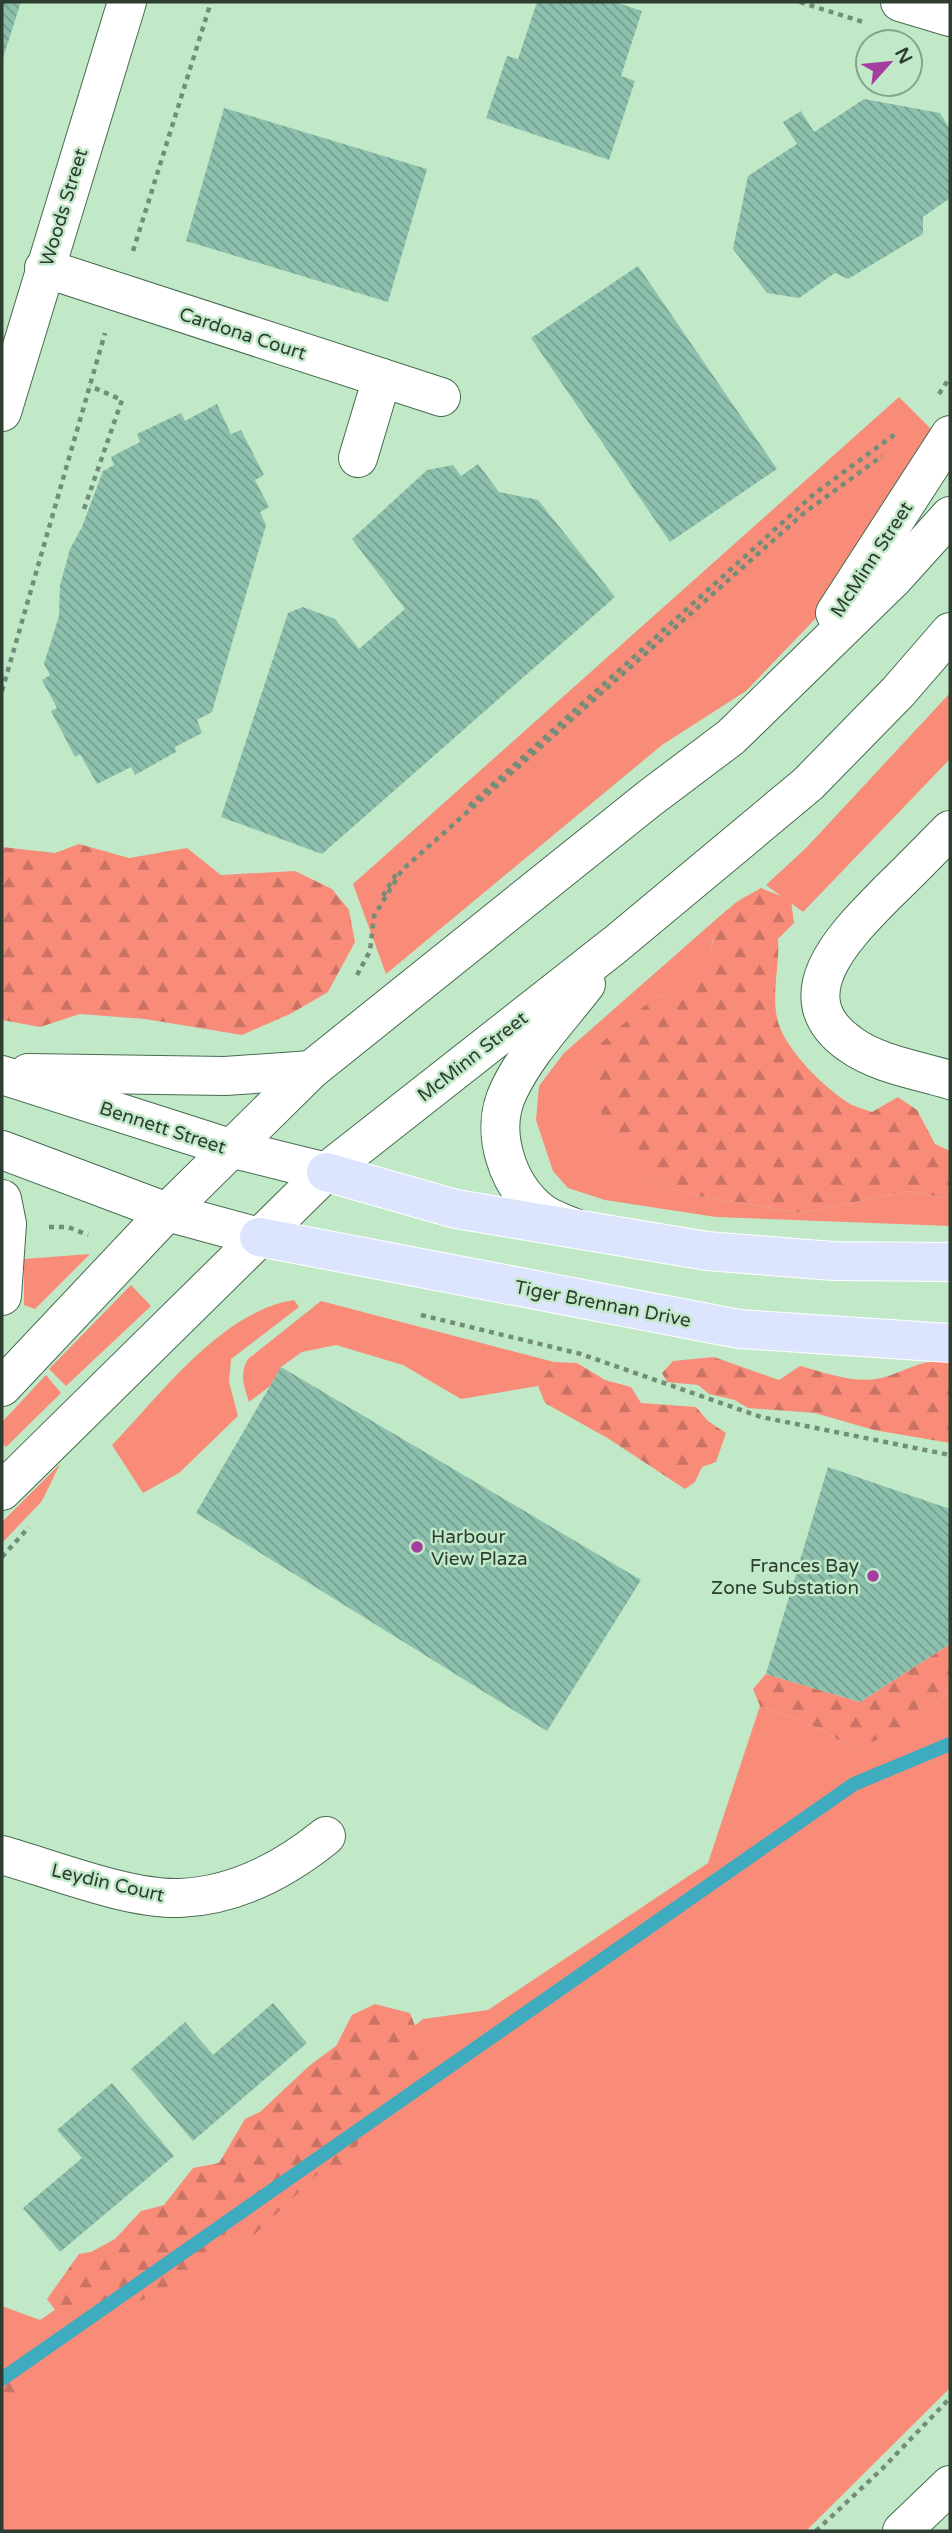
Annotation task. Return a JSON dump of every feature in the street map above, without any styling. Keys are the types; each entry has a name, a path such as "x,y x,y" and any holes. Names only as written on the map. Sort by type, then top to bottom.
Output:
{"main road":[{"path":"326,1172 456,1209 707,1251 833,1261 950,1262"},
{"name":"Tiger Brennan Drive","path":"259,1237 739,1329 950,1343"}],"street":[{"name":"Woods Street","path":"2,412 127,2"},
{"path":"900,2 950,17"},
{"name":"Cardona Court","path":"44,268 441,397"},
{"path":"358,457 382,377"},
{"name":"McMinn Street","path":"790,682 947,418"},
{"name":"McMinn Street","path":"2,1387 167,1212 311,1070 650,798 731,737 925,547 950,516"},
{"name":"McMinn Street","path":"2,1491 326,1172 616,944 808,784 898,692 950,632"},
{"path":"950,830 843,937 824,973 821,998 824,1015 836,1033 850,1045 866,1053 950,1080"},
{"path":"582,1231 543,1214 519,1187 509,1171 503,1151 501,1112 517,1075 616,944"},
{"name":"Bennett Street","path":"2,1075 144,1073 225,1076 311,1070"},
{"name":"Bennett Street","path":"2,1075 230,1148 326,1172"},
{"path":"2,1150 167,1212 259,1237"},
{"path":"2,1199 7,1224 2,1296"},
{"name":"Leydin Court","path":"2,1855 121,1889 180,1898 257,1881 293,1862 326,1836"},
{"path":"902,2531 950,2485"}],"path":[{"path":"2,691 90,386 211,2"},
{"path":"937,397 950,377"},
{"path":"84,509 122,400 90,386"},
{"path":"947,418 950,390"},
{"path":"370,951 373,916 401,868 798,508 901,430"},
{"path":"353,980 362,969 370,951 374,916 402,870 804,513 888,452"},
{"path":"407,1312 581,1354 761,1417 950,1455"},
{"path":"816,2531 950,2398"}],"green space":[{"path":"899,397 934,432 816,618 746,691 662,745 386,974 353,884"},
{"path":"950,693 950,759 803,912 766,885 807,847"},
{"path":"79,844 129,858 187,848 221,875 295,871 332,889 349,910 355,942 328,992 292,1013 242,1035 145,1019 80,1014 40,1027 2,1020 2,847 55,853"},
{"path":"761,888 791,900 794,923 778,939 775,993 776,1015 790,1047 828,1087 850,1104 872,1112 898,1097 917,1110 935,1144 950,1151 950,1199 908,1191 802,1213 698,1196 650,1181 609,1137 593,1088 601,1043 656,996 692,992 728,910"},
{"path":"729,908 713,940 703,977 692,993 656,996 650,1181 698,1196 802,1213 908,1191 950,1199 950,1226 716,1217 605,1200 568,1188 553,1171 536,1120 539,1086 564,1053"},
{"path":"90,1254 35,1309 24,1305 24,1259"},
{"path":"131,1285 151,1306 66,1386 49,1369"},
{"path":"294,1300 299,1307 231,1359 229,1382 238,1416 179,1473 143,1493 112,1445 173,1379 218,1337 242,1320 268,1307"},
{"path":"321,1301 554,1362 538,1386 461,1399 403,1365 336,1345 302,1352 281,1367 270,1386 249,1402 243,1375 248,1359"},
{"path":"714,1357 779,1380 800,1366 867,1380 885,1377 922,1363 950,1363 950,1443 874,1430 815,1413 748,1408 735,1400 709,1394 698,1385 667,1382 662,1373 673,1361"},
{"path":"554,1362 577,1363 605,1380 631,1387 641,1403 696,1407 708,1421 726,1433 716,1462 702,1467 695,1482 685,1489 609,1439 545,1403 538,1386"},
{"path":"46,1375 61,1393 6,1447 2,1443 2,1422"},
{"path":"60,1464 42,1501 2,1543 2,1522"},
{"path":"950,1644 950,1688 936,1703 920,1705 910,1727 853,1749 821,1729 760,1706 753,1689 766,1674 860,1702"},
{"path":"950,1688 950,2388 806,2531 2,2531 2,2306 40,2320 124,2263 423,2019 488,2010 708,1863 760,1706 821,1729 853,1749 920,1704 936,1703"},
{"path":"375,2004 410,2013 428,2058 407,2069 398,2090 372,2117 346,2166 321,2171 253,2236 211,2246 182,2278 92,2328 69,2329 47,2299 79,2254 91,2252 115,2239 141,2211 164,2205 193,2168 219,2163 245,2119 260,2112 309,2066 336,2046 352,2015"},
{"path":"21,2372 28,2386 20,2404 2,2417 2,2378"}],"building":[{"path":"2,2 21,2 2,61"},
{"path":"537,2 615,2 642,11 621,76 635,81 609,160 486,118 507,56 518,59"},
{"path":"864,99 940,113 950,129 950,198 923,217 923,234 848,279 835,273 799,298 767,293 733,249 748,176 797,144 783,122 801,111 814,132"},
{"path":"224,108 427,169 388,302 186,241"},
{"path":"638,266 777,469 670,542 531,338"},
{"path":"217,404 231,434 241,430 264,475 255,480 269,507 260,512 266,525 212,712 197,720 202,733 175,747 176,752 135,775 131,767 97,784 80,754 75,757 51,711 57,708 42,680 50,675 44,664 59,616 60,585 70,549 82,527 103,471 114,465 111,457 140,442 137,434 181,413 185,421"},
{"path":"478,464 499,492 538,500 615,597 322,854 221,817 288,613 303,607 335,619 359,649 405,609 352,539 427,470 453,465 461,476"},
{"name":"Harbour View Plaza","path":"281,1367 641,1580 547,1731 196,1513"},
{"name":"Frances Bay Zone Substation","path":"828,1467 950,1509 950,1644 860,1702 766,1674"},
{"path":"273,2003 307,2043 193,2141 131,2069 185,2022 213,2055"},
{"path":"112,2083 174,2156 60,2252 23,2208 82,2158 57,2130"}],"waterway":[{"path":"2,2379 854,1784 950,1744"}],"place":[{"name":"Harbour View Plaza","path":"417,1547"},
{"name":"Frances Bay Zone Substation","path":"873,1576"}]}
